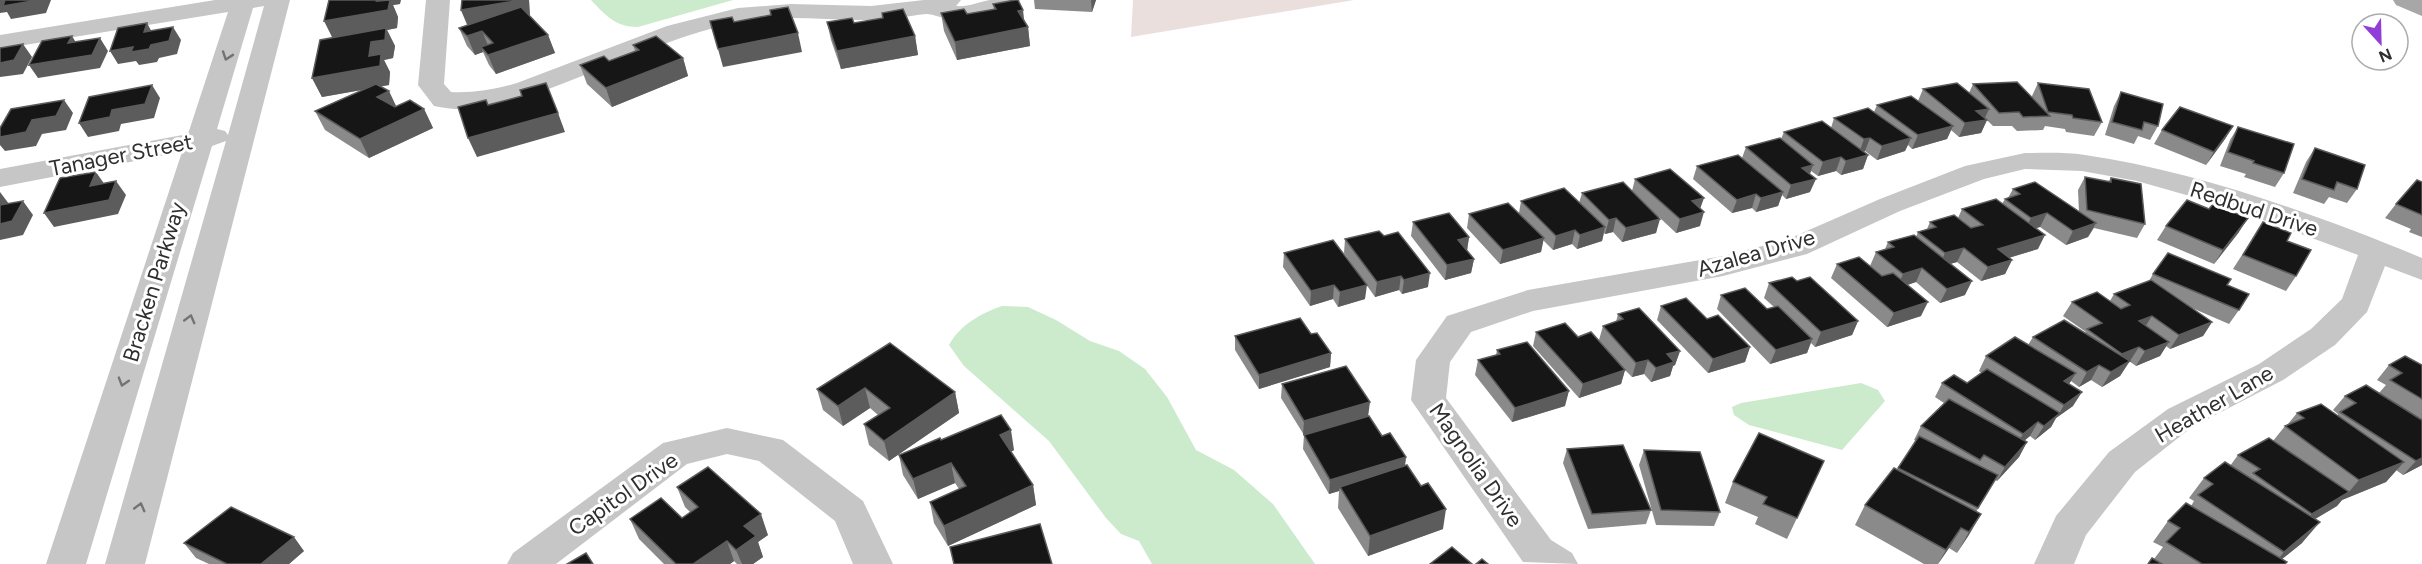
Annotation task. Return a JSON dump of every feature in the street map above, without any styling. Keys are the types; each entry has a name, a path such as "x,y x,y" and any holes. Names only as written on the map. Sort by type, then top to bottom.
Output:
{"main road":[{"path":"2405,0 2422,8"}],"street":[{"name":"Bracken Parkway","path":"125,564 278,0"},
{"path":"438,0 431,85 443,100 472,102 515,93 695,24 729,17 786,10 898,12 940,4 949,14 971,13 994,7 1008,0"},
{"name":"Bracken Parkway","path":"66,564 199,140 249,1"},
{"path":"0,42 249,1"},
{"name":"Tanager Street","path":"0,178 242,132"},
{"name":"Azalea Drive","path":"1460,324 1528,301 1722,266 1796,247 1890,205 1975,172 2025,161 2082,162"},
{"name":"Redbud Drive","path":"2082,162 2140,173 2224,197 2375,250 2422,270"},
{"path":"161,259 209,249"},
{"name":"Heather Lane","path":"2054,564 2070,526 2122,462 2180,418 2271,372 2323,337 2356,304 2375,250"},
{"name":"Magnolia Drive","path":"1460,324 1433,360 1428,400 1537,551 1558,564"},
{"name":"Capitol Drive","path":"527,564 676,453 728,441 770,450 850,512 873,564"}],"shaded area":[{"path":"591,0 733,0 638,27 617,23"},
{"path":"1133,0 1354,0 1131,37"},
{"path":"1002,306 1028,307 1056,320 1090,341 1119,351 1145,369 1167,397 1196,450 1234,470 1273,504 1315,564 1152,564 1139,541 1121,534 1106,518 1049,441 964,366 949,345 959,331 972,321"},
{"path":"1861,383 1878,390 1885,401 1842,450 1749,425 1734,415 1732,407 1741,403"}],"building":[{"path":"5,0 38,0 3,6"},
{"path":"329,0 390,0 388,10 324,21"},
{"path":"462,0 521,0 461,10"},
{"path":"1018,0 1023,10 1018,11 1028,27 955,42 941,13 964,9 967,14 996,9 993,4"},
{"path":"521,7 548,35 488,55 481,47 493,43 482,31 467,36 459,28"},
{"path":"788,7 798,33 718,49 710,21 732,17 734,22 771,15 770,10"},
{"path":"903,9 915,36 837,51 827,22 852,18 854,23 883,18 882,13"},
{"path":"147,23 144,32 173,27 169,41 151,45 149,49 131,52 133,47 110,51 118,28"},
{"path":"386,28 385,40 371,42 369,56 381,54 380,66 312,78 320,40"},
{"path":"72,36 68,43 100,38 92,55 29,65 42,41"},
{"path":"656,36 683,58 606,88 580,65 604,56 609,61 639,50 633,45"},
{"path":"23,44 14,60 0,63 0,48"},
{"path":"2017,82 2050,116 2023,117 2019,112 1999,113 1973,84"},
{"path":"546,83 558,113 468,138 458,107 486,100 488,105 522,96 520,90"},
{"path":"1957,83 1989,109 1976,111 1987,120 1965,123 1923,89"},
{"path":"2038,83 2089,89 2102,122 2048,112"},
{"path":"376,84 389,91 377,97 395,107 410,100 424,109 360,139 315,111"},
{"path":"152,85 145,104 112,110 110,117 79,123 89,97"},
{"path":"2121,92 2163,104 2158,126 2144,122 2142,130 2112,122"},
{"path":"1911,96 1953,126 1918,135 1877,105"},
{"path":"64,100 56,116 32,120 26,132 0,137 0,128 11,109"},
{"path":"2180,107 2233,126 2214,152 2162,130"},
{"path":"1868,108 1911,138 1882,146 1870,138 1864,139 1834,118"},
{"path":"1822,121 1868,155 1846,161 1841,157 1823,162 1784,132"},
{"path":"2238,127 2294,144 2284,173 2228,152"},
{"path":"1780,138 1813,165 1802,168 1816,179 1791,185 1746,147"},
{"path":"2315,148 2365,165 2357,189 2337,182 2334,190 2302,179"},
{"path":"1738,155 1783,192 1761,198 1756,194 1737,200 1697,166"},
{"path":"1670,169 1704,198 1692,201 1704,212 1680,219 1635,179"},
{"path":"96,172 90,186 116,181 109,200 44,213 60,178"},
{"path":"2085,177 2111,182 2111,178 2141,184 2145,224 2087,210"},
{"path":"2417,180 2422,182 2422,215 2396,204"},
{"path":"1623,182 1660,219 1626,228 1616,218 1609,220 1582,193"},
{"path":"2035,182 2096,223 2073,231 2047,213 2031,218 2005,199 2020,194 2013,189"},
{"path":"1564,188 1605,227 1580,235 1575,230 1556,236 1521,201"},
{"path":"1996,199 2045,235 1998,249 2012,260 1988,267 1964,248 1945,253 1918,232 1936,227 1930,222 1954,215 1971,228 1983,225 1962,209"},
{"path":"2187,200 2209,209 2213,204 2248,218 2223,250 2166,226"},
{"path":"23,201 12,221 0,224 0,205"},
{"path":"1508,203 1544,238 1503,250 1469,214"},
{"path":"1449,213 1469,237 1458,240 1474,259 1447,265 1413,222"},
{"path":"2263,222 2291,233 2287,241 2311,250 2296,276 2243,255"},
{"path":"1379,231 1384,236 1398,232 1430,273 1404,280 1401,276 1377,282 1345,239"},
{"path":"1914,235 1972,281 1947,289 1922,268 1903,274 1876,252 1894,247 1888,242"},
{"path":"1333,240 1367,285 1340,292 1334,285 1311,291 1284,253"},
{"path":"2168,253 2231,279 2227,285 2249,294 2239,310 2153,274"},
{"path":"1859,257 1882,276 1893,273 1928,302 1894,313 1837,264"},
{"path":"1792,277 1797,281 1810,277 1858,321 1821,332 1769,283"},
{"path":"2151,280 2212,322 2179,335 2152,316 2139,321 2169,342 2145,351 2139,347 2122,354 2087,329 2102,323 2072,302 2097,292 2121,309 2130,305 2114,294"},
{"path":"1745,288 1767,309 1778,306 1812,339 1776,350 1721,295"},
{"path":"1686,298 1707,319 1718,315 1750,347 1713,359 1661,306"},
{"path":"1639,308 1680,351 1667,354 1674,362 1656,368 1648,360 1636,363 1603,326 1623,319 1618,314"},
{"path":"1300,318 1311,334 1317,333 1331,353 1259,375 1235,336"},
{"path":"2064,320 2130,361 2111,372 2099,365 2087,372 2033,337"},
{"path":"1565,323 1578,337 1591,332 1625,370 1583,384 1536,332"},
{"path":"2015,337 2076,373 2064,381 2082,392 2064,405 1986,356"},
{"path":"1527,342 1569,391 1515,408 1478,360 1500,354 1497,350"},
{"path":"890,343 955,392 884,441 864,424 890,408 865,388 838,406 817,389"},
{"path":"2405,356 2422,365 2422,399 2390,380 2402,373 2389,365"},
{"path":"1346,366 1370,402 1304,421 1282,384"},
{"path":"1987,369 2060,413 2044,426 2038,422 2023,434 1942,383 1954,375 1967,383"},
{"path":"2366,385 2422,420 2422,458 2416,461 2340,412 2356,403 2345,396"},
{"path":"1949,399 2027,442 2005,467 1984,455 1980,460 1921,426"},
{"path":"2321,404 2404,462 2359,480 2285,426 2304,418 2297,413"},
{"path":"1001,415 1011,430 1000,435 1033,485 944,526 930,502 966,486 951,463 913,479 899,455"},
{"path":"1369,416 1382,436 1390,433 1406,457 1330,480 1304,435"},
{"path":"1759,433 1824,461 1797,518 1763,504 1767,497 1733,482"},
{"path":"1919,436 1998,475 1978,508 1898,468"},
{"path":"2269,438 2349,492 2312,514 2253,473 2260,469 2238,455"},
{"path":"1623,445 1651,510 1592,514 1567,449"},
{"path":"1644,450 1700,452 1720,512 1661,510"},
{"path":"2225,462 2320,522 2284,552 2198,495 2213,484 2204,478"},
{"path":"1407,465 1421,486 1428,483 1446,509 1370,536 1340,487"},
{"path":"708,467 761,514 744,526 756,536 736,550 727,541 693,564 676,564 630,519 661,498 682,518 698,507 677,487"},
{"path":"1894,468 1981,514 1969,532 1961,528 1946,550 1865,505"},
{"path":"2186,503 2287,562 2285,564 2202,564 2166,542 2180,528 2168,521"},
{"path":"231,507 294,537 261,564 227,564 184,543"},
{"path":"1040,524 1052,564 954,564 950,547"},
{"path":"1452,547 1472,564 1430,564"},
{"path":"586,553 593,564 567,564"},
{"path":"2152,558 2162,564 2148,564"},
{"path":"1482,559 1488,564 1476,564"}]}
